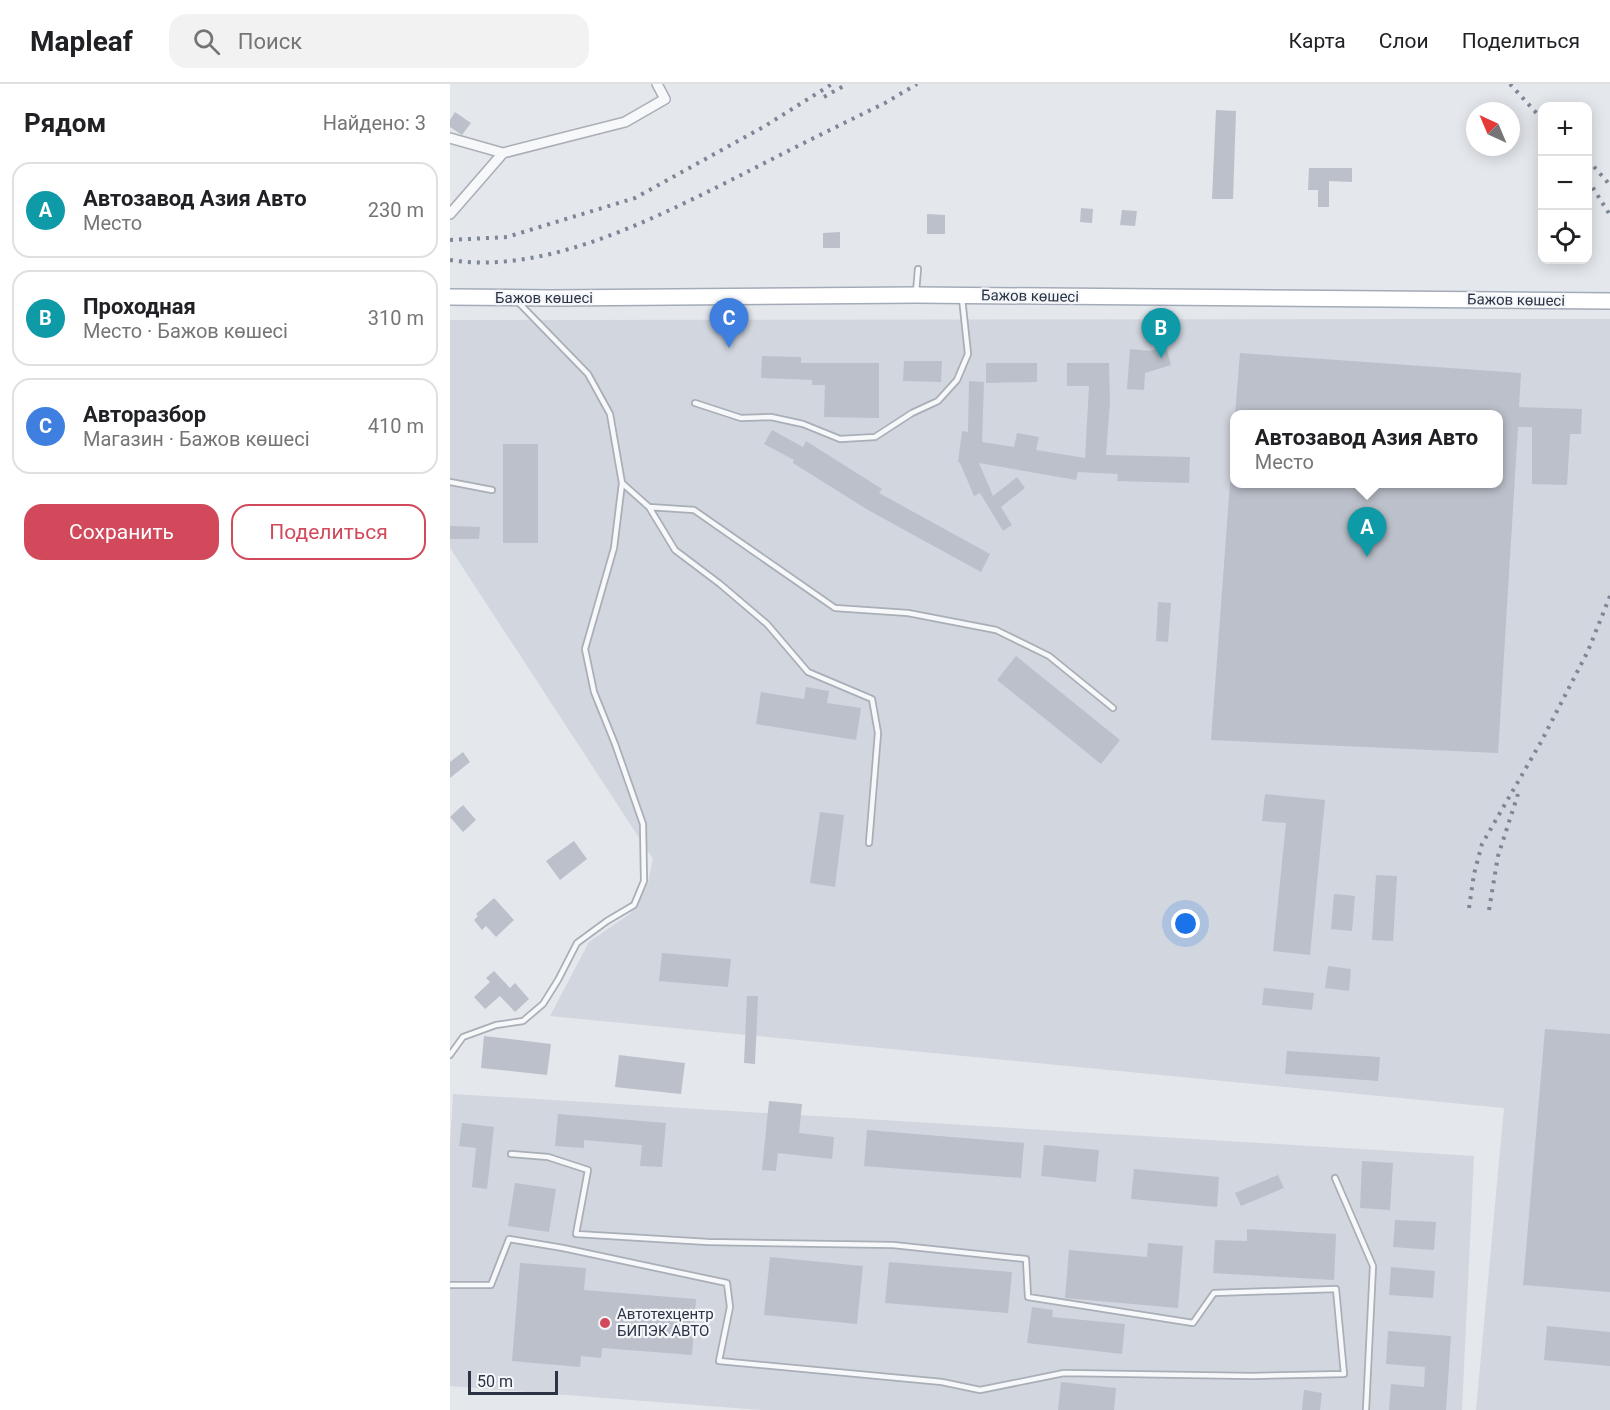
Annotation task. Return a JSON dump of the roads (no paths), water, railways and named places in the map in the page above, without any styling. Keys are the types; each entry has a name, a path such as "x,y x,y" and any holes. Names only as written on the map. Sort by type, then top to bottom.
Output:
{"main road":[{"name":"Бажов көшесі","path":"450,297 962,295 1610,301"}],"street":[{"path":"450,138 503,153 625,122 665,99 657,84"},
{"path":"450,214 503,153"}],"lane":[{"path":"916,295 918,269"},
{"path":"695,403 741,418 771,417 803,424 840,439 875,437 912,414 939,402 957,380 968,354 962,295"},
{"path":"450,1055 463,1038 496,1025 523,1021 543,1004 577,943 634,905 644,881 643,825 594,692 585,649 614,549 622,483 610,414 588,374 514,298"},
{"path":"450,482 492,490"},
{"path":"622,483 649,507 675,550 767,624 808,672 872,699 878,733 869,843"},
{"path":"649,507 694,510 835,608 908,613 996,630 1049,656 1113,708"},
{"path":"450,1285 490,1285 509,1239 563,1248 727,1283 730,1307 719,1361 942,1382 980,1390 1064,1374 1252,1376 1344,1374 1336,1289 1214,1293 1193,1323 1028,1297 1026,1259 892,1245 708,1242 576,1234 588,1170 548,1157 511,1154"},
{"path":"1335,1178 1373,1266 1366,1410"}],"railway":[{"path":"450,240 507,237 635,198 765,126 832,84"},
{"path":"824,97 847,84"},
{"path":"450,260 488,262 527,259 566,250 605,237 644,222 717,187 885,103 917,84"},
{"path":"1510,84 1538,115"},
{"path":"1592,165 1610,185"},
{"path":"1592,186 1610,215"},
{"path":"1469,908 1474,874 1482,844 1541,742 1588,651 1610,596"},
{"path":"1489,910 1498,856 1518,794"}],"place":[{"name":"Авторазбор","path":"729,348"},
{"name":"Проходная","path":"1161,358"},
{"name":"Автозавод Азия Авто","path":"1367,557"},
{"name":"Автотехцентр БИПЭК АВТО","path":"605,1323"}]}
